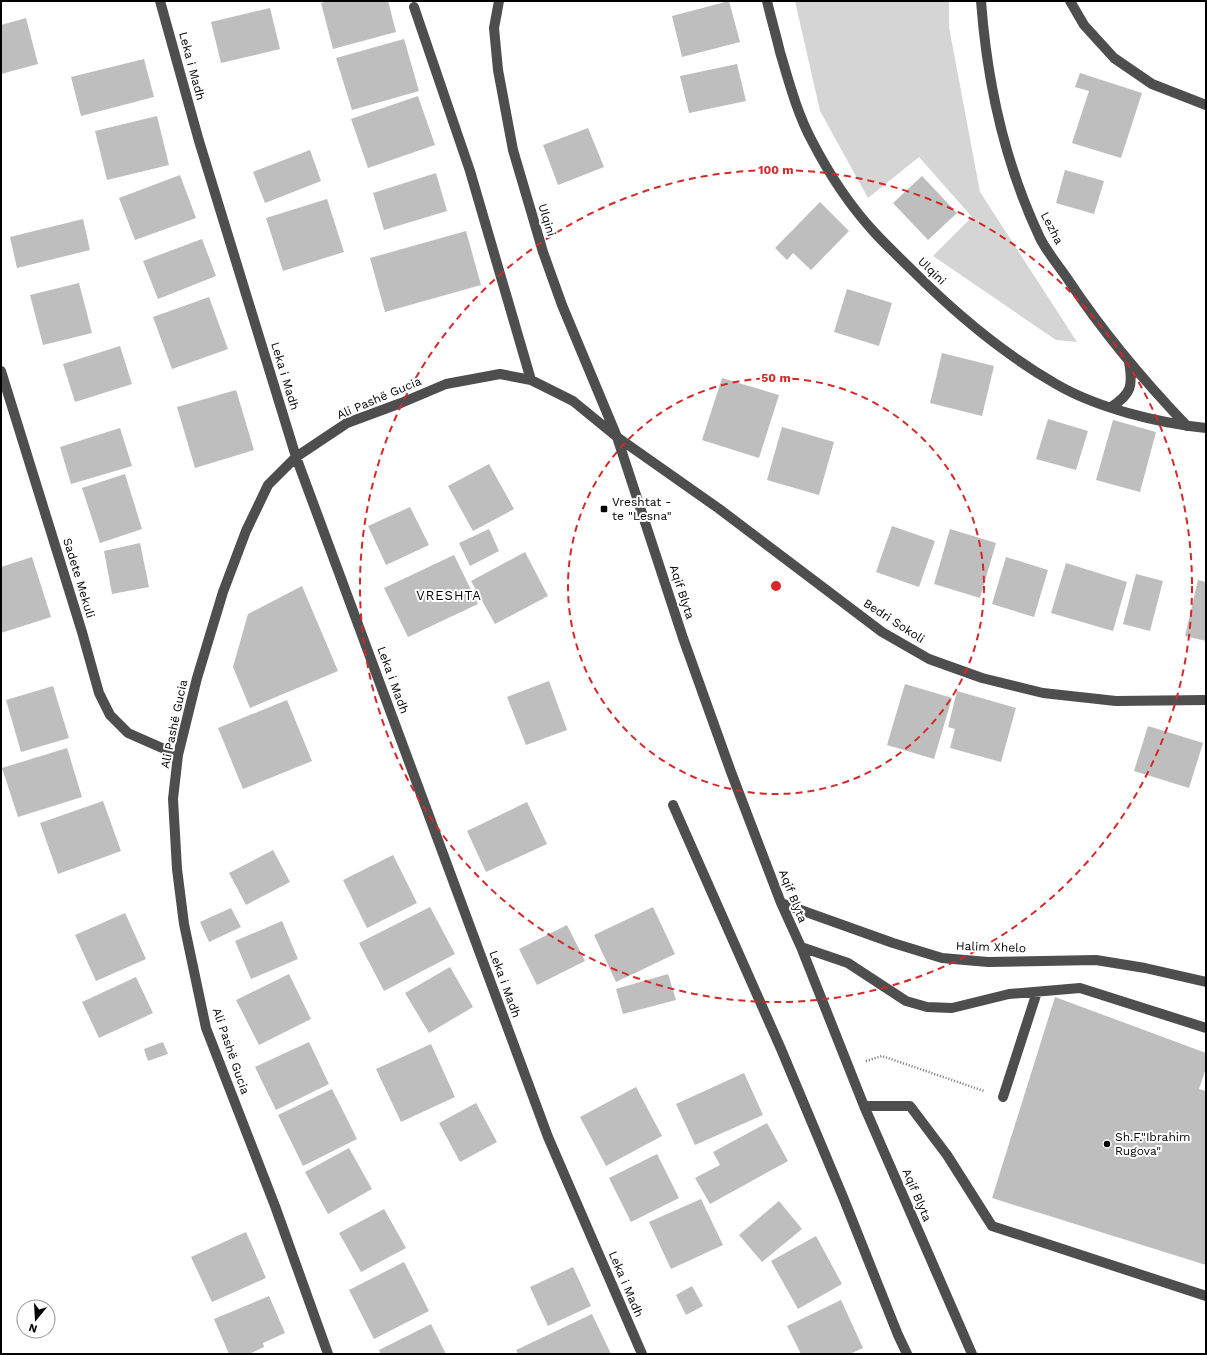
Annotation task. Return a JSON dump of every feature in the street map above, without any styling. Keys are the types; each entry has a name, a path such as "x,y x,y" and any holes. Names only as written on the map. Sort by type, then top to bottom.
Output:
{"street":[{"name":"Leka i Madh","path":"160,1 199,141 296,457 548,1137 642,1354"},
{"name":"Ulqini","path":"499,1 494,28 498,70 513,150 543,252 562,305 617,437"},
{"name":"Ulqini","path":"767,1 792,95 812,141 839,188 875,233 959,315 1002,350 1056,384 1090,400 1146,417 1187,426 1206,428"},
{"name":"Lezha","path":"982,1 983,26 997,113 1017,185 1040,239 1078,295 1129,362 1187,426"},
{"path":"1070,1 1084,25 1114,58 1152,84 1206,105"},
{"path":"414,7 470,171 532,380"},
{"path":"1111,407 1122,400 1128,390 1132,378 1129,362"},
{"name":"Sadete Mekuli","path":"1,371 82,632 99,693 110,715 128,733 178,755"},
{"name":"Ali Pashë Gucia","path":"328,1354 275,1206 206,1028 184,924 178,869 174,799 178,755 197,678 223,592 246,531 268,485 296,457 347,423 446,384 500,374 532,380 573,401 617,437"},
{"name":"Bedri Sokoli","path":"617,437 718,508 882,632 928,659 982,678 1043,693 1116,701 1206,700"},
{"name":"Aqif Blyta","path":"617,437 686,645 731,772 864,1106 972,1354"},
{"path":"673,805 781,1050 840,1189 907,1354"},
{"name":"Halim Xhelo","path":"782,903 942,958 988,962 1096,960 1145,968 1206,982"},
{"path":"801,947 848,963 906,1001 928,1007 952,1008 1009,994 1080,988 1206,1028"},
{"path":"1003,1097 1037,992"},
{"path":"864,1106 910,1106 947,1155 992,1226 1206,1296"}],"path":[{"path":"849,1067 882,1056 1003,1097"}],"shaded area":[{"path":"795,1 949,1 949,27 980,192 1077,342 1056,340 933,256 972,217 919,157 868,198 820,111"}],"building":[{"path":"328,1 388,1 396,32 333,49 321,3"},
{"path":"729,1 740,42 682,57 672,16"},
{"path":"270,8 280,49 221,63 211,22"},
{"path":"26,18 38,64 1,74 1,25"},
{"path":"404,39 419,91 352,110 336,58"},
{"path":"144,59 154,97 81,116 71,77"},
{"path":"737,64 746,101 689,113 680,76"},
{"path":"1080,73 1142,93 1121,158 1072,143 1089,91 1075,87"},
{"path":"418,96 435,145 368,168 351,119"},
{"path":"157,116 169,165 107,180 95,131"},
{"path":"588,128 604,167 558,185 543,145"},
{"path":"310,150 321,181 265,203 253,172"},
{"path":"1065,170 1104,181 1094,214 1056,203"},
{"path":"436,173 447,211 384,230 373,193"},
{"path":"180,175 196,218 135,240 119,198"},
{"path":"922,176 957,213 928,240 893,203"},
{"path":"327,199 344,252 283,271 266,218"},
{"path":"820,202 849,231 811,270 793,253 787,260 775,248"},
{"path":"83,219 90,250 17,268 10,237"},
{"path":"466,231 481,285 385,312 370,258"},
{"path":"202,239 216,276 158,299 143,261"},
{"path":"79,283 92,333 43,345 30,295"},
{"path":"847,289 892,303 879,346 834,332"},
{"path":"209,297 228,349 172,369 153,317"},
{"path":"120,346 132,384 75,402 63,364"},
{"path":"942,353 994,366 982,416 930,403"},
{"path":"722,378 779,395 759,458 702,440"},
{"path":"236,390 254,450 195,468 177,407"},
{"path":"1048,419 1088,431 1076,470 1036,459"},
{"path":"1113,420 1156,432 1140,492 1096,480"},
{"path":"782,427 834,442 819,495 767,480"},
{"path":"120,428 132,466 71,484 60,447"},
{"path":"489,464 514,509 473,531 448,486"},
{"path":"125,474 142,529 100,543 82,488"},
{"path":"410,507 429,545 386,565 368,526"},
{"path":"892,526 935,541 919,587 876,572"},
{"path":"489,529 499,551 470,566 459,543"},
{"path":"950,529 996,543 980,598 934,584"},
{"path":"140,543 149,587 112,594 104,551"},
{"path":"525,552 548,596 495,624 471,581"},
{"path":"454,555 478,604 408,637 384,588"},
{"path":"32,557 51,617 1,633 1,567"},
{"path":"1006,557 1048,570 1034,617 992,604"},
{"path":"1066,563 1127,582 1113,631 1051,613"},
{"path":"1136,574 1163,581 1150,631 1123,624"},
{"path":"1198,580 1206,582 1206,641 1185,636"},
{"path":"302,586 338,671 250,708 233,667 248,614"},
{"path":"549,681 567,730 526,745 507,697"},
{"path":"905,684 952,698 934,759 887,745"},
{"path":"53,686 69,738 21,752 6,700"},
{"path":"957,691 1016,708 1001,762 950,748 955,729 948,727"},
{"path":"287,700 312,761 243,789 218,728"},
{"path":"1148,726 1203,743 1189,788 1134,771"},
{"path":"67,748 82,797 18,817 2,768"},
{"path":"103,801 121,851 58,874 40,823"},
{"path":"527,802 547,844 486,872 467,831"},
{"path":"273,850 290,882 246,905 229,873"},
{"path":"393,855 417,903 367,928 343,880"},
{"path":"430,907 455,954 384,991 359,943"},
{"path":"653,907 675,954 616,982 594,935"},
{"path":"231,908 241,927 209,942 200,922"},
{"path":"125,913 146,959 96,981 75,935"},
{"path":"282,921 298,959 251,979 235,941"},
{"path":"567,925 585,961 537,985 519,949"},
{"path":"450,967 473,1007 429,1033 405,993"},
{"path":"289,974 311,1019 259,1045 236,1000"},
{"path":"668,974 676,1000 623,1014 616,989"},
{"path":"136,977 153,1013 99,1038 82,1002"},
{"name":"Sh.F.\"Ibrahim Rugova\"","path":"1055,997 1206,1053 1206,1068 1199,1089 1206,1091 1206,1265 992,1198"},
{"path":"163,1042 168,1054 148,1061 144,1049"},
{"path":"309,1042 329,1084 276,1110 255,1067"},
{"path":"431,1044 455,1097 401,1122 376,1069"},
{"path":"744,1073 763,1115 695,1145 676,1104"},
{"path":"636,1087 662,1136 606,1166 580,1117"},
{"path":"332,1089 357,1139 303,1166 278,1115"},
{"path":"476,1103 497,1142 460,1162 439,1123"},
{"path":"767,1123 788,1161 710,1204 695,1178 720,1165 713,1152"},
{"path":"349,1148 372,1189 328,1214 305,1172"},
{"path":"657,1154 679,1198 631,1222 609,1178"},
{"path":"701,1199 723,1245 671,1269 649,1222"},
{"path":"779,1201 802,1229 762,1262 739,1235"},
{"path":"384,1209 406,1248 361,1272 339,1233"},
{"path":"246,1232 266,1278 212,1302 191,1257"},
{"path":"816,1236 842,1284 798,1309 771,1261"},
{"path":"404,1262 429,1311 374,1339 349,1290"},
{"path":"573,1267 591,1306 548,1326 530,1287"},
{"path":"692,1286 703,1306 686,1315 676,1295"},
{"path":"269,1296 285,1333 263,1343 264,1347 249,1354 229,1354 214,1319"},
{"path":"841,1300 863,1348 850,1354 801,1354 787,1326"},
{"path":"592,1314 611,1354 518,1354 516,1350"},
{"path":"431,1324 446,1354 381,1354 379,1350"}],"place":[{"name":"Vreshtat - te \"Lesna\"","path":"604,509"},
{"name":"Sh.F.\"Ibrahim Rugova\"","path":"1107,1144"}],"district":[{"name":"VRESHTA","path":"449,595"}]}
